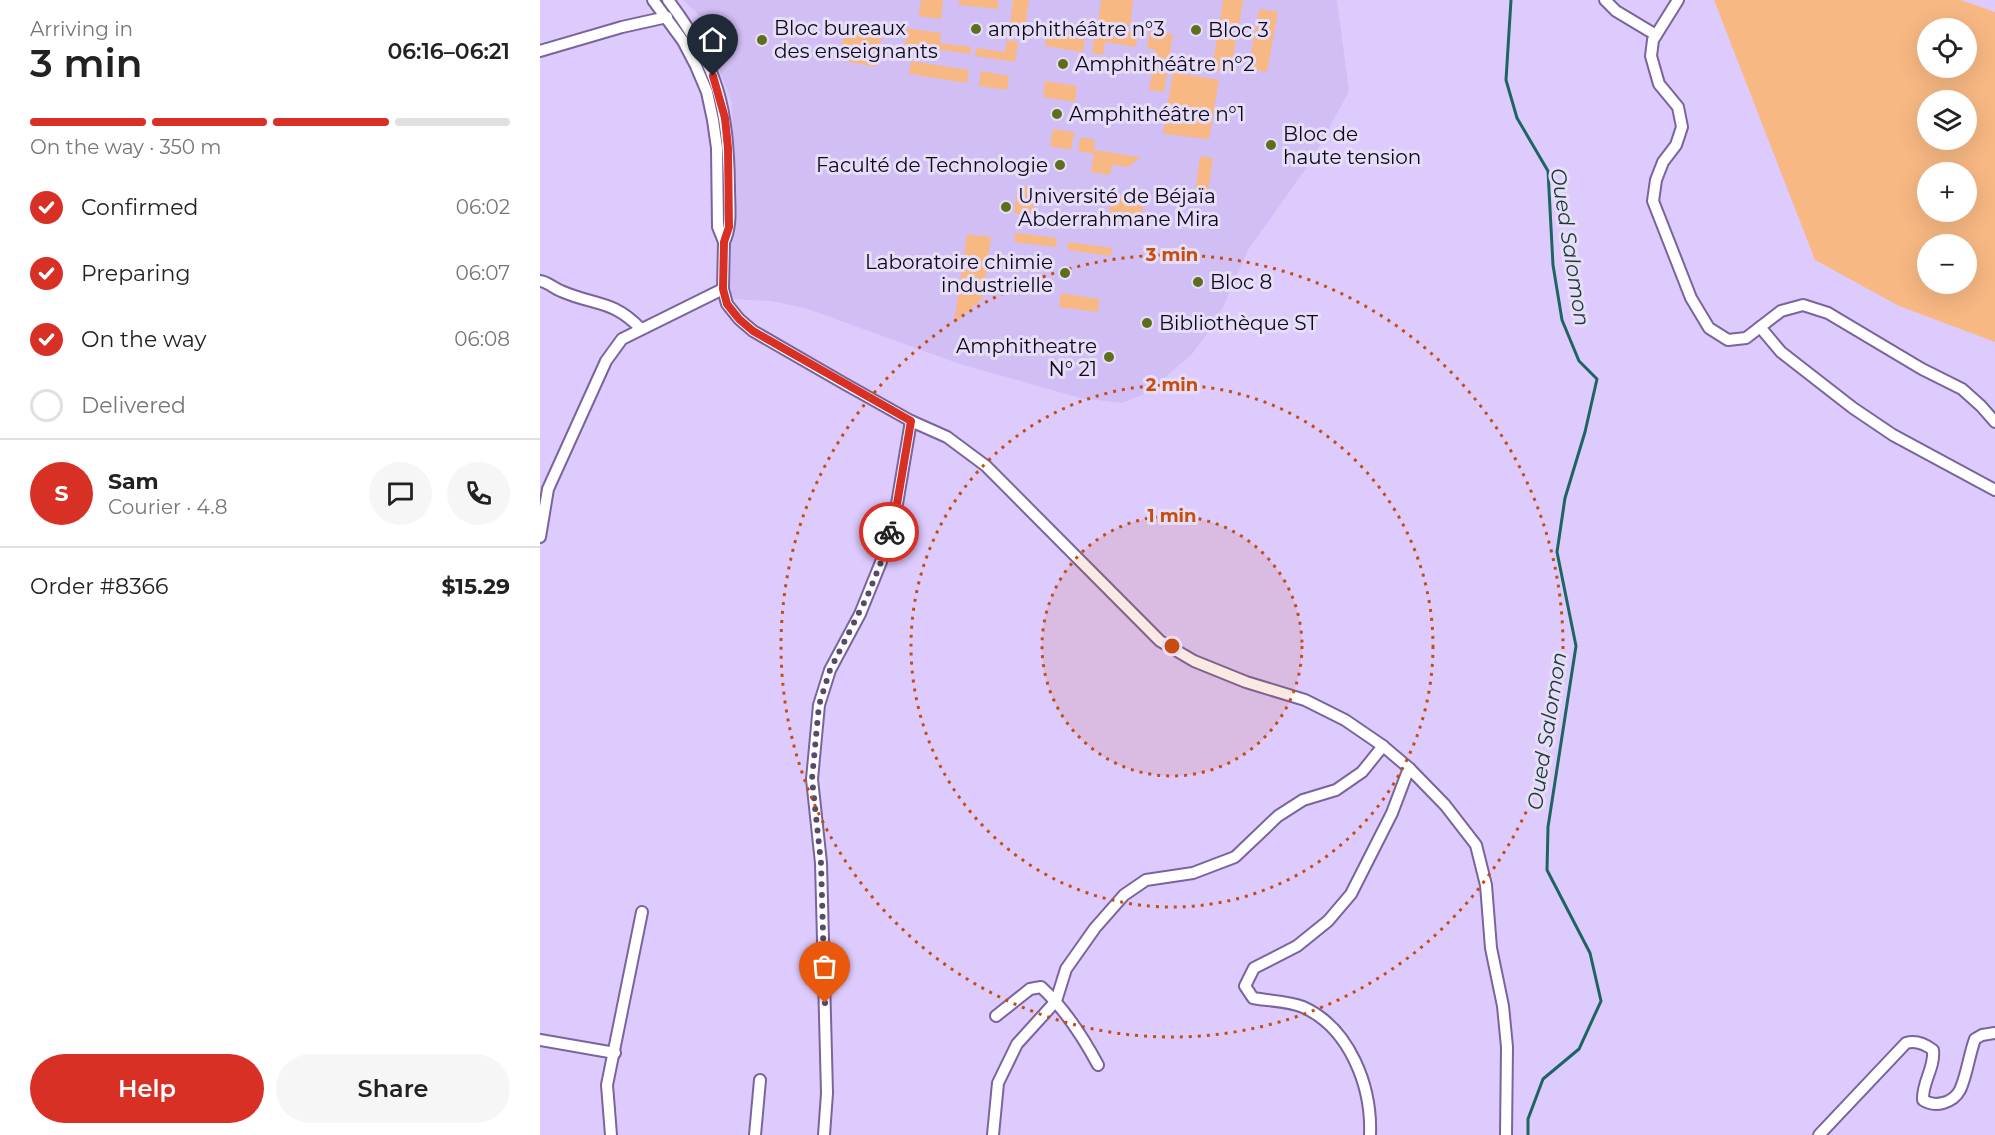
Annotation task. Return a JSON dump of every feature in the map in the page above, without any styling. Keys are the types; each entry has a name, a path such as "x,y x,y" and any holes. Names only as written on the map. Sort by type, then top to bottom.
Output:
{"street":[{"path":"653,0 667,17 692,57 707,92 717,148 718,231 724,242"},
{"path":"668,0 694,36 708,62 725,118 728,148 729,227 724,242 723,289 727,304 739,319 753,331 911,421 946,437 986,466 1160,641 1194,661 1246,682 1305,700 1345,720 1383,746 1409,768 1445,805 1476,845 1486,885 1491,948 1503,1006 1507,1047 1506,1135"},
{"path":"1605,0 1616,10 1656,35"},
{"path":"1678,0 1653,40 1652,56 1659,84 1678,107 1682,127 1676,145 1663,162 1656,180 1653,201 1690,298 1709,328 1728,340 1746,338 1781,311 1803,305 1828,313 1922,369 1962,389 1995,423"},
{"path":"540,51 622,27 667,17"},
{"path":"540,281 546,281 559,291 611,306 629,316 641,329"},
{"path":"540,537 548,489 606,361 621,339 723,289"},
{"path":"1760,327 1781,352 1853,408 1893,435 1995,490"},
{"path":"824,1135 827,1093 821,863 812,779 819,705 830,670 860,614 881,562 897,504 911,421"},
{"path":"993,1135 998,1083 1017,1044 1056,1001 1066,969 1095,928 1124,895 1146,880 1193,873 1235,857 1278,816 1303,800 1336,790 1362,772 1383,746"},
{"path":"1370,1135 1370,1122 1360,1072 1340,1035 1318,1015 1300,1006 1253,998 1245,986 1254,968 1297,946 1328,921 1351,894 1392,813 1409,768"},
{"path":"611,1135 607,1085 642,912"},
{"path":"996,1016 1030,989 1041,987 1056,1001 1098,1065"},
{"path":"1819,1135 1906,1043 1926,1044 1934,1050 1935,1061 1923,1100 1939,1104 1948,1102 1959,1091 1976,1039 1982,1035 1995,1033"},
{"path":"540,1040 615,1053"},
{"path":"756,1135 760,1080"}],"shaded area":[{"name":"Université de Béjaïa Abderrahmane Mira","path":"683,0 1337,0 1349,91 1312,160 1248,250 1224,305 1210,330 1192,354 1147,393 1122,403 1080,398 960,364 805,308 771,301 730,299 732,103 699,15"},
{"path":"921,0 943,0 941,19 919,16"},
{"path":"959,0 998,0 998,9 959,5"},
{"path":"1013,0 1029,0 1025,28 1010,26"},
{"path":"1101,0 1133,0 1130,26 1098,23"},
{"path":"1223,0 1243,0 1239,25 1220,22"},
{"path":"1714,0 1961,0 1995,12 1995,342 1899,306 1815,260"},
{"path":"1259,9 1278,12 1267,72 1248,69"},
{"path":"1049,23 1086,28 1083,52 1045,46"},
{"path":"1096,25 1138,32 1136,47 1105,42 1103,55 1092,53"},
{"path":"845,28 882,35 876,67 839,60"},
{"path":"907,28 941,33 940,43 971,47 970,54 905,45"},
{"path":"1150,30 1173,34 1164,92 1149,90 1156,50 1147,48"},
{"path":"1218,30 1237,33 1231,73 1212,70"},
{"path":"1007,40 1018,42 1015,62 975,56 976,48 1005,52"},
{"path":"911,61 969,70 967,83 909,74"},
{"path":"981,71 1009,76 1007,90 979,86"},
{"path":"1173,72 1219,80 1209,139 1163,134"},
{"path":"1045,81 1077,86 1075,102 1043,97"},
{"path":"1053,129 1074,132 1071,150 1050,146"},
{"path":"1080,137 1095,140 1094,150 1140,157 1129,167 1112,165 1110,175 1091,172 1094,154 1078,151"},
{"path":"1200,156 1213,158 1207,201 1194,199"},
{"path":"1018,185 1036,188 1033,210 1027,215 1014,213"},
{"path":"1112,195 1144,201 1140,226 1108,221"},
{"path":"1015,233 1057,238 1056,247 1014,242"},
{"path":"967,234 991,237 982,299 954,323"},
{"path":"1068,242 1112,248 1111,256 1068,250"},
{"path":"1061,293 1099,299 1098,312 1059,307"}],"waterway":[{"name":"Oued Salomon","path":"1511,0 1506,80 1517,118 1548,171 1553,265 1562,320 1579,361 1597,379 1585,432 1565,498 1557,552 1576,646 1548,827 1547,870 1590,953 1601,1001 1579,1049 1543,1079 1528,1119 1528,1135"}],"way so far":[{"path":"825,1003 821,863 812,779 819,705 830,670 867,597 881,562 889,532"}],"place":[{"name":"amphithéâtre n°3","path":"976,29"},
{"name":"Bloc 3","path":"1196,30"},
{"name":"Bloc bureaux des enseignants","path":"762,40"},
{"name":"Amphithéâtre n°2","path":"1063,64"},
{"name":"Amphithéâtre n°1","path":"1057,114"},
{"name":"Bloc de haute tension","path":"1271,145"},
{"name":"Faculté de Technologie","path":"1060,165"},
{"name":"Université de Béjaïa Abderrahmane Mira","path":"1006,207"},
{"name":"Laboratoire chimie industrielle","path":"1065,273"},
{"name":"Bloc 8","path":"1198,282"},
{"name":"Bibliothèque ST","path":"1147,323"},
{"name":"Amphitheatre N° 21","path":"1109,357"}],"route":[{"path":"713,76 725,118 728,148 729,227 728,236 724,242 723,289 727,304 753,331 911,421 897,504 889,532"}]}
